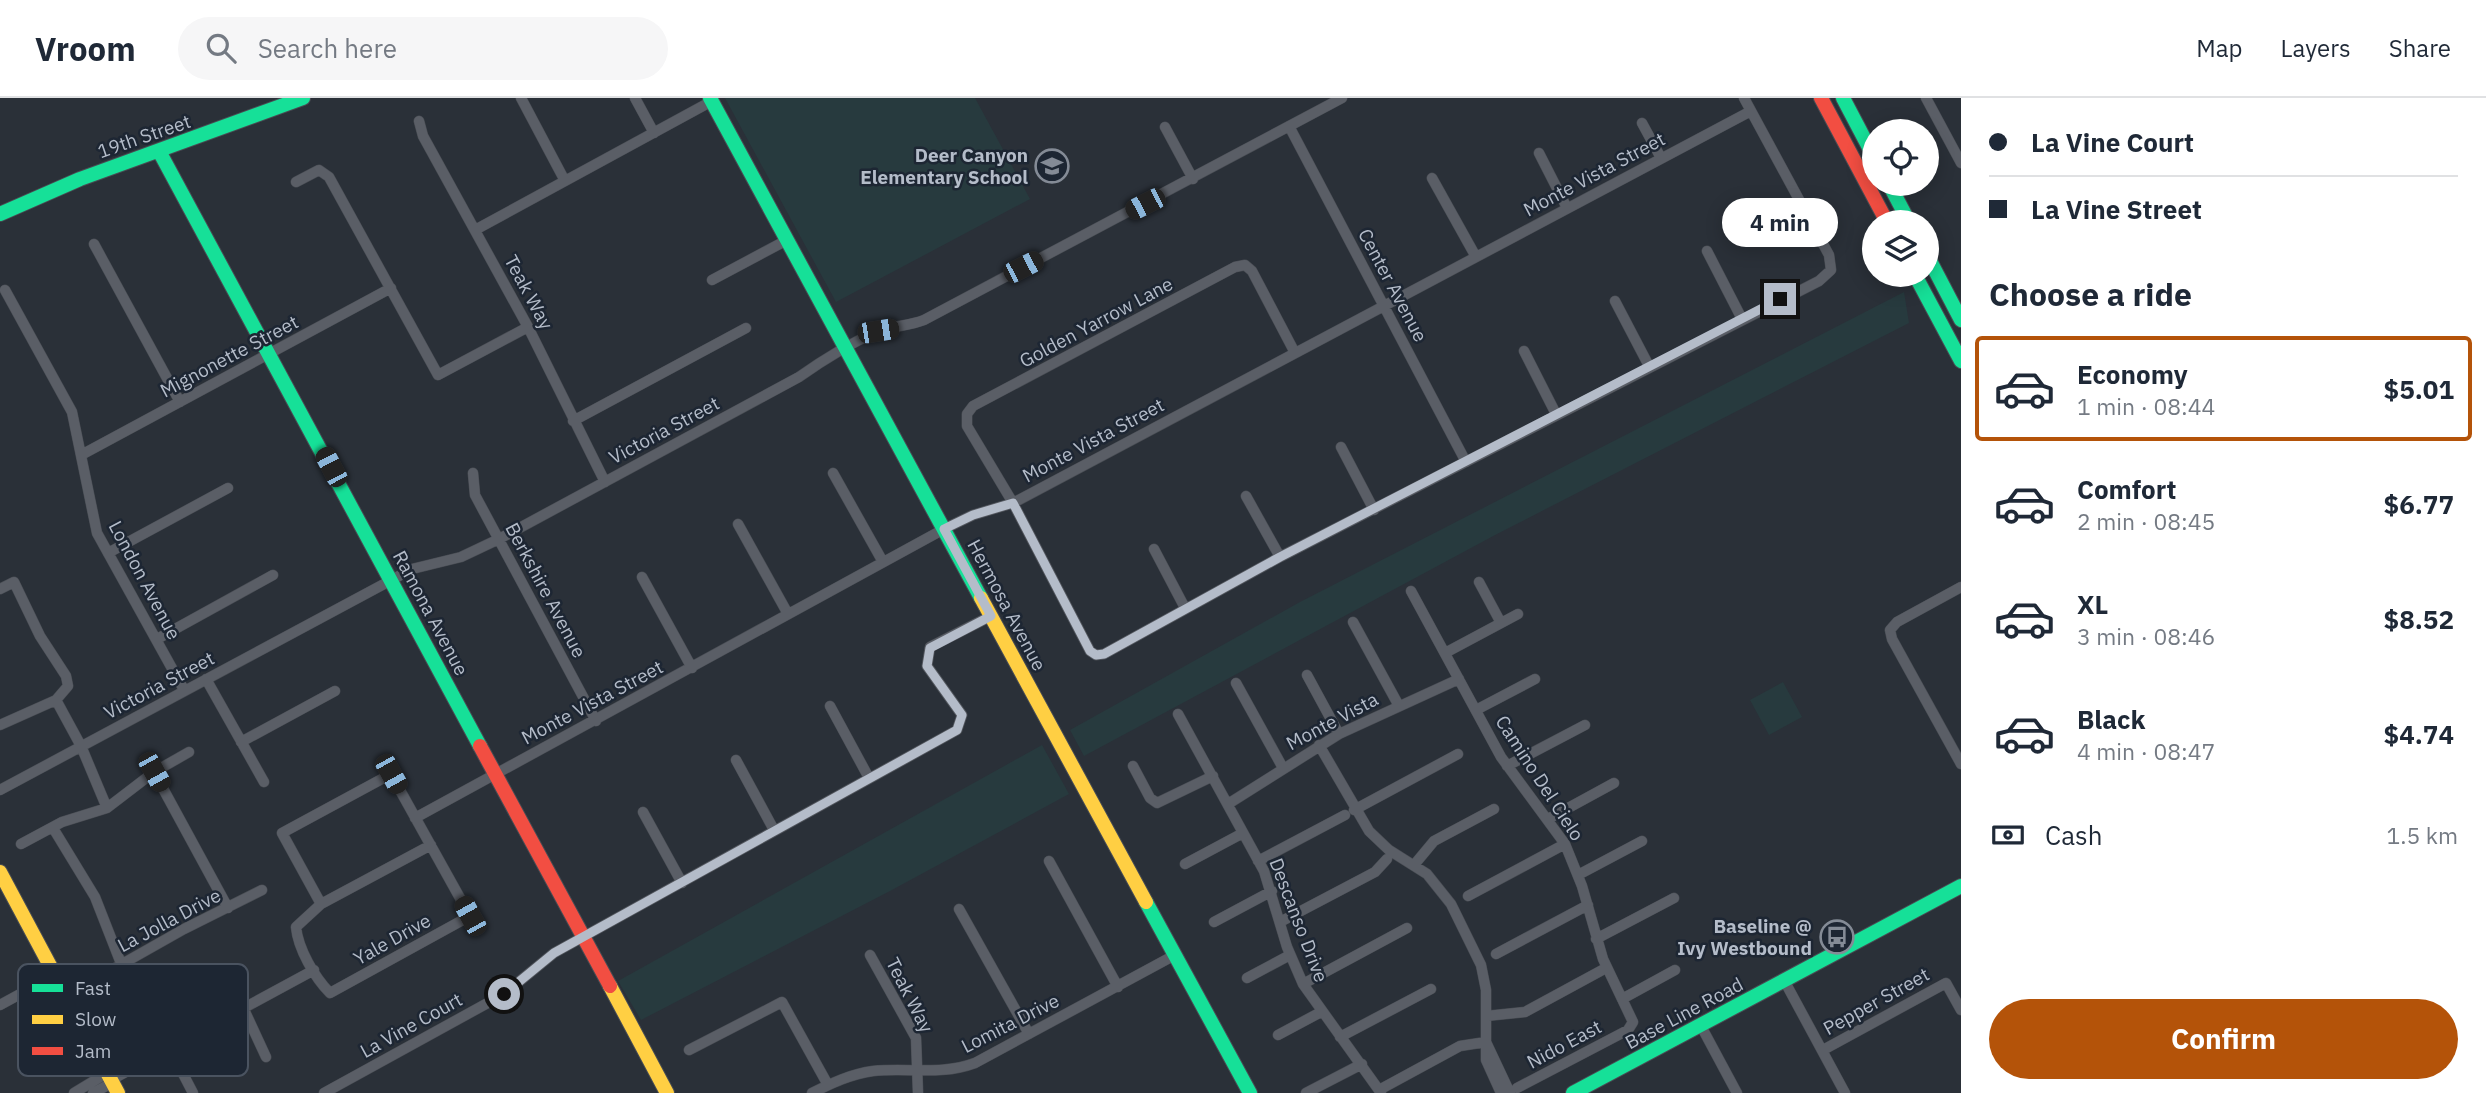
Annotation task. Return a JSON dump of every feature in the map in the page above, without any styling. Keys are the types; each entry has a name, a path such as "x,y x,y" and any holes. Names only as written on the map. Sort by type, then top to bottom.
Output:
{"street":[{"name":"19th Street","path":"0,214 69,183 303,98"},
{"path":"521,98 565,181"},
{"path":"635,98 654,133"},
{"name":"Victoria Street","path":"0,790 391,580 432,562 461,557 499,539 878,331 908,326 924,320 1342,98"},
{"path":"1013,503 1090,651 1096,655 1104,654 1280,557 1819,281 1831,270 1829,255 1744,98"},
{"path":"1821,98 1882,210"},
{"path":"1843,98 1862,134"},
{"path":"1926,98 1961,163"},
{"path":"475,230 711,100"},
{"name":"Hermosa Avenue","path":"711,100 1173,956 1250,1093"},
{"name":"Monte Vista Street","path":"415,818 944,529 973,515 1013,503 1751,111"},
{"name":"Teak Way","path":"419,121 423,135 528,327 605,482"},
{"path":"1642,123 1661,158"},
{"name":"Center Avenue","path":"1289,126 1466,462"},
{"path":"1165,127 1193,179"},
{"name":"Ramona Avenue","path":"159,151 667,1093"},
{"path":"1539,153 1567,208"},
{"path":"296,182 319,170 329,177 438,375 528,327"},
{"path":"1432,178 1476,257"},
{"path":"712,280 787,240"},
{"path":"94,244 180,402"},
{"path":"1707,251 1742,319"},
{"name":"Golden Yarrow Lane","path":"1013,503 967,426 967,414 973,406 1235,267 1245,265 1252,271 1294,352"},
{"path":"1939,279 1961,320"},
{"path":"1921,287 1961,361"},
{"name":"Mignonette Street","path":"83,454 391,288"},
{"name":"London Avenue","path":"5,290 72,412 83,454 92,516 108,553 184,691"},
{"path":"1615,300 1649,366"},
{"path":"573,421 746,328"},
{"path":"1524,351 1556,414"},
{"path":"1340,447 1374,510"},
{"name":"Berkshire Avenue","path":"473,473 475,495 596,720"},
{"path":"833,473 883,562"},
{"path":"108,553 228,488"},
{"path":"1246,496 1280,557"},
{"path":"738,524 788,614"},
{"path":"1154,549 1185,608"},
{"path":"157,639 274,575"},
{"path":"642,576 692,668"},
{"path":"0,589 14,582 40,636 66,676 68,686 63,695 55,700 0,725"},
{"path":"1479,582 1502,623"},
{"path":"1961,587 1898,622 1890,630 1892,639 1961,764"},
{"name":"Camino Del Cielo","path":"1411,591 1507,766 1565,844 1588,905 1606,968 1633,1022 1628,1030"},
{"path":"1445,653 1518,614"},
{"name":"La Vine Court","path":"324,1093 504,994 534,967 583,938 957,730 961,725 962,715 927,666 926,657 930,648 991,616"},
{"path":"1353,622 1399,706"},
{"path":"1307,675 1339,734"},
{"path":"206,679 264,782"},
{"name":"Monte Vista","path":"1228,804 1339,734 1459,679"},
{"path":"1476,710 1535,679"},
{"path":"1236,682 1283,768"},
{"path":"241,742 335,691"},
{"path":"55,700 81,746 107,808"},
{"path":"830,706 869,778"},
{"name":"Descanso Drive","path":"1178,714 1272,891 1290,955 1303,984 1380,1091"},
{"path":"1507,766 1585,725"},
{"path":"1319,745 1349,812 1375,838 1414,864 1444,893 1479,958 1486,990 1485,1054 1501,1093"},
{"path":"21,844 53,828 107,808 154,772 189,752"},
{"path":"1258,861 1458,754"},
{"path":"736,760 774,830"},
{"path":"1133,766 1150,798 1157,803 1213,776"},
{"path":"154,772 228,908"},
{"path":"248,1006 314,970 297,937 296,927 321,904 431,845 391,774 282,833 321,904"},
{"path":"1549,819 1614,783"},
{"path":"1414,864 1434,841 1494,809"},
{"path":"643,812 682,883"},
{"path":"53,828 95,897 121,964"},
{"path":"1185,864 1243,833"},
{"path":"1578,875 1642,841"},
{"path":"1468,896 1565,844"},
{"name":"Yale Drive","path":"314,970 330,993 470,916 431,845"},
{"path":"1280,922 1375,872 1387,859"},
{"path":"1049,861 1118,986"},
{"path":"0,872 49,964"},
{"name":"Base Line Road","path":"1573,1093 1961,886"},
{"name":"La Jolla Drive","path":"125,964 167,938 262,890"},
{"path":"1214,922 1272,891"},
{"path":"1596,939 1674,898"},
{"path":"1496,954 1588,905"},
{"path":"959,909 1029,1034"},
{"path":"1303,984 1407,929"},
{"name":"Teak Way","path":"870,955 916,1038 918,1093"},
{"path":"1247,978 1290,955"},
{"name":"Lomita Drive","path":"812,1093 853,1075 874,1071 954,1071 1029,1034 1173,956"},
{"path":"1486,1016 1525,1012 1606,968"},
{"path":"1622,999 1675,971"},
{"path":"1785,982 1845,1093"},
{"name":"Pepper Street","path":"1823,1050 1946,983 1961,1010"},
{"path":"1340,1037 1431,989"},
{"path":"0,1005 18,995"},
{"path":"689,1050 782,1002 828,1085"},
{"path":"1278,1035 1321,1012"},
{"path":"248,1023 266,1057"},
{"path":"1701,1026 1735,1093"},
{"name":"Nido East","path":"1513,1091 1628,1030"},
{"path":"1486,1042 1513,1091"},
{"path":"1380,1091 1460,1046 1486,1042"},
{"path":"1306,1093 1362,1063"},
{"path":"184,1076 193,1093"},
{"path":"74,1093 112,1082"},
{"path":"93,1093 112,1082"}],"green space":[{"path":"725,98 975,98 1030,199 836,302"},
{"path":"1904,292 1909,323 1497,534 1084,756 1070,730 1300,602"},
{"path":"1783,682 1802,717 1769,735 1750,700"},
{"path":"1042,745 1069,794 890,891 641,1020 618,981"}],"traffic: fast":[{"path":"0,214 80,179 303,98"},
{"path":"710,98 981,598"},
{"path":"1843,98 1862,134"},
{"path":"159,151 480,746"},
{"path":"1895,196 1903,210"},
{"path":"1939,278 1961,320"},
{"path":"1921,287 1961,361"},
{"path":"1573,1093 1961,886"},
{"path":"1146,902 1250,1093"}],"traffic: slow":[{"path":"981,598 1146,902"},
{"path":"0,872 49,964"},
{"path":"610,986 667,1093"},
{"path":"109,1076 118,1093"}],"traffic: jam":[{"path":"1821,98 1881,210"},
{"path":"480,746 610,986"}],"place":[{"name":"Deer Canyon Elementary School","path":"1052,166"},
{"name":"Baseline @ Ivy Westbound","path":"1837,937"}],"route":[{"path":"504,994 554,953 957,730 961,725 962,715 927,666 926,657 930,648 991,616 944,529 973,515 1013,503 1090,651 1096,655 1104,654 1280,557 1780,299"}]}
